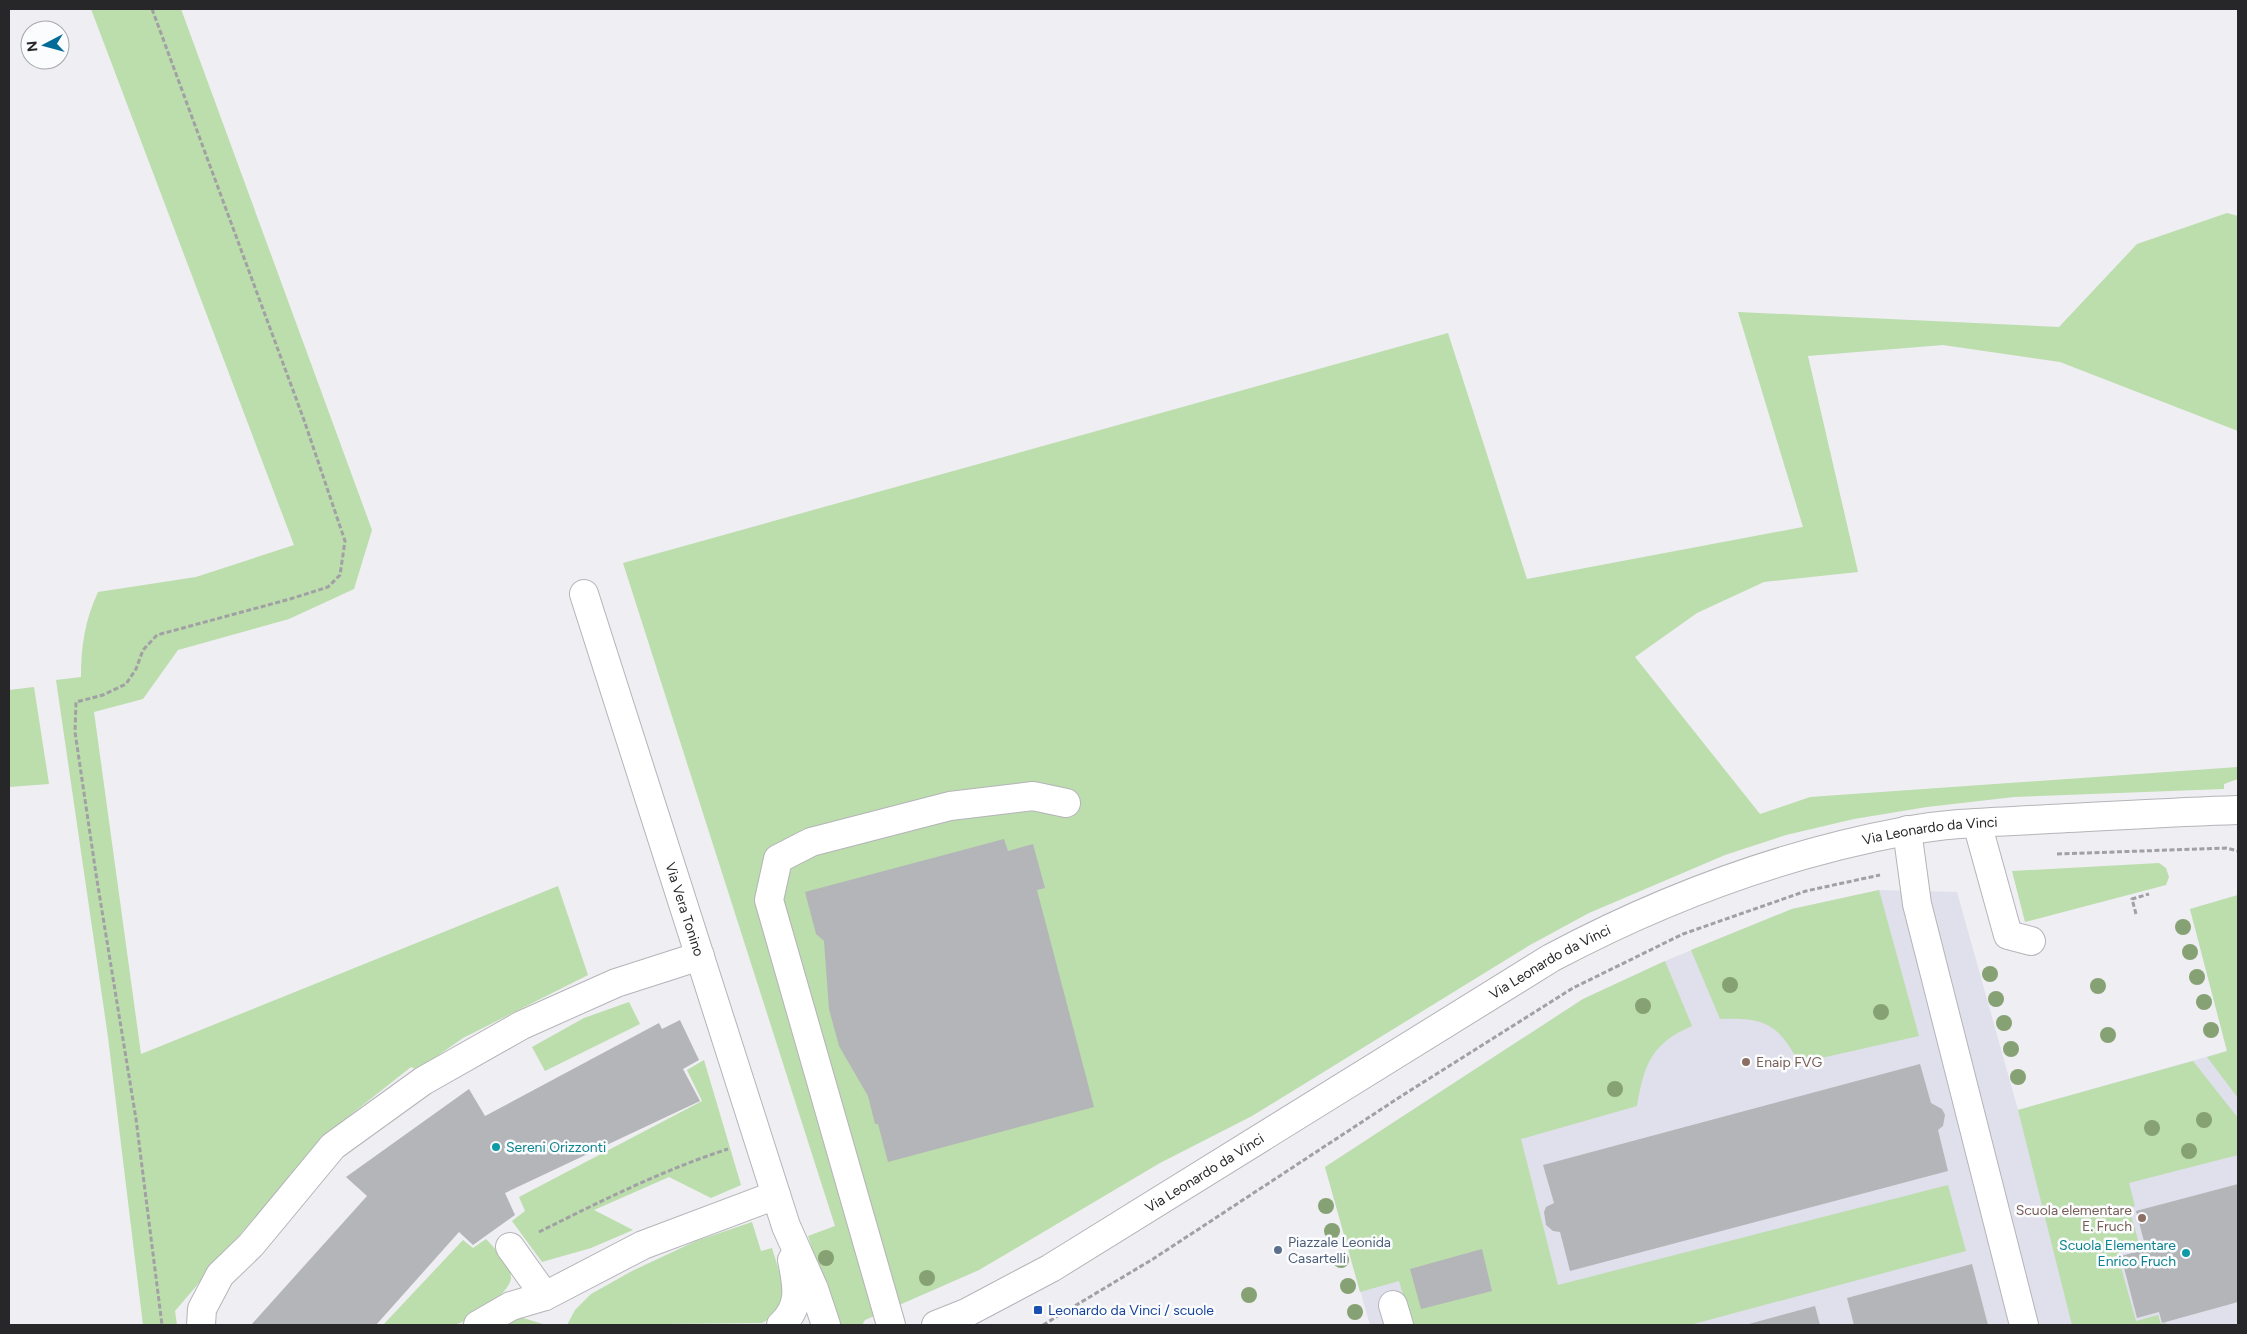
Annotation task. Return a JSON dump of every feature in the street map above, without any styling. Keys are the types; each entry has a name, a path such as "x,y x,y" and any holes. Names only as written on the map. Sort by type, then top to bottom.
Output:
{"street":[{"name":"Via Vera Tonino","path":"584,594 786,1226 796,1278 796,1301 791,1316 781,1325"},
{"path":"891,1325 769,900 778,859 810,842 950,806 1034,796 1066,804"},
{"name":"Via Leonardo da Vinci","path":"936,1325 966,1313 1051,1268 1500,988 1612,926 1694,891 1775,864 1838,846 1907,830 1977,823 2238,810"},
{"path":"1977,823 2008,935 2031,941"},
{"path":"1907,830 1917,904 2024,1325"},
{"path":"201,1325 202,1309 220,1275 251,1245 333,1146 423,1081 522,1025 616,983 700,956"},
{"path":"478,1325 511,1306 545,1296 643,1246 776,1194"},
{"name":"Via Vera Tonino","path":"786,1226 814,1289 826,1325"},
{"path":"510,1247 545,1296"}],"path":[{"path":"152,9 304,420 345,541 340,575 328,587 290,600 157,635 143,650 136,669 126,684 103,695 76,702 76,732 96,874 136,1119 162,1325"},
{"path":"2052,854 2226,848 2238,851"},
{"path":"1043,1325 1153,1259 1403,1095 1573,988 1683,934 1798,894 1874,876 1913,870"},
{"path":"2136,914 2132,899 2149,894"},
{"path":"510,1247 612,1195 702,1158 735,1147"}],"shaded area":[{"name":"Enaip FVG","path":"1879,890 1957,892 2018,1110 2227,1051 2190,909 2238,895 2238,1325 1370,1325 1325,1167 1583,999 1665,961 1792,909"}],"green space":[{"path":"91,9 181,9 372,530 354,589 289,619 178,650 143,699 94,712 141,1054 558,886 588,975 463,1038 417,1070 411,1067 325,1135 175,1311 177,1325 143,1325 108,1037 56,680 81,677 85,633 98,592 196,577 294,545"},
{"path":"2227,213 2238,216 2238,431 2060,362 1943,345 1808,356 1858,572 1764,582 1697,613 1635,657 1760,814 1810,797 2238,767 2238,779 2224,784 2224,789 2014,797 1927,807 1854,819 1786,835 1725,855 1589,913 1530,945 1252,1116 1160,1163 979,1270 865,1320 862,1325 837,1325 808,1236 835,1226 623,563 1448,333 1527,579 1803,527 1738,312 2059,327 2137,244"},
{"path":"34,687 49,784 9,787 9,690"},
{"path":"2159,863 2166,868 2169,877 2166,885 2025,922 2012,871"},
{"path":"1879,890 1919,1036 1799,1063 1784,1039 1768,1025 1748,1019 1720,1019 1691,950 1792,909"},
{"path":"2238,895 2238,1098 2207,1057 2227,1051 2190,909"},
{"path":"1665,961 1692,1026 1668,1040 1652,1057 1643,1078 1637,1106 1521,1139 1558,1285 1948,1185 1966,1251 1690,1325 1412,1325 1399,1281 1360,1292 1325,1167 1583,999"},
{"path":"629,1002 640,1024 545,1071 532,1047 584,1018"},
{"path":"704,1060 741,1185 711,1198 669,1177 594,1210 633,1230 591,1248 542,1262 512,1221 525,1211 519,1197 702,1101 687,1070"},
{"path":"2193,1061 2238,1118 2238,1155 2129,1183 2135,1206 2129,1208 2140,1247 2117,1253 2136,1321 2158,1315 2161,1324 2166,1323 2167,1325 2072,1325 2018,1110"},
{"path":"752,1222 761,1251 772,1248 782,1290 780,1307 775,1314 762,1323 567,1325 575,1310 591,1294 632,1271 696,1241"},
{"path":"486,1239 502,1257 508,1267 511,1278 504,1292 487,1307 468,1319 453,1325 383,1325 463,1240 473,1248"},
{"path":"520,1317 546,1325 501,1325"}],"building":[{"path":"1004,839 1008,851 1033,844 1045,888 1037,890 1094,1107 888,1162 868,1096 839,1046 829,1009 824,941 816,934 805,892"},
{"name":"Sereni Orizzonti","path":"680,1020 699,1060 683,1069 700,1101 505,1193 515,1215 473,1245 459,1232 376,1325 251,1325 367,1196 346,1177 469,1089 485,1116 659,1023 662,1029"},
{"path":"1920,1064 1931,1103 1942,1109 1945,1115 1943,1126 1938,1130 1948,1171 1570,1271 1560,1232 1553,1231 1546,1225 1544,1212 1546,1207 1554,1203 1543,1165"},
{"name":"Scuola Elementare Enrico Fruch","path":"2238,1184 2238,1302 2162,1323 2159,1312 2137,1318 2121,1256 2146,1249 2136,1211"},
{"path":"1482,1249 1492,1291 1421,1309 1410,1269"},
{"path":"1972,1264 1988,1325 1854,1325 1847,1298"},
{"path":"1815,1306 1820,1325 1745,1325"}],"place":[{"name":"Enaip FVG","path":"1746,1062"},
{"name":"Sereni Orizzonti","path":"496,1147"},
{"name":"Scuola elementare E. Fruch","path":"2142,1218"},
{"name":"Piazzale Leonida Casartelli","path":"1278,1250"},
{"name":"Scuola Elementare Enrico Fruch","path":"2186,1253"},
{"name":"Leonardo da Vinci / scuole","path":"1038,1310"}]}
